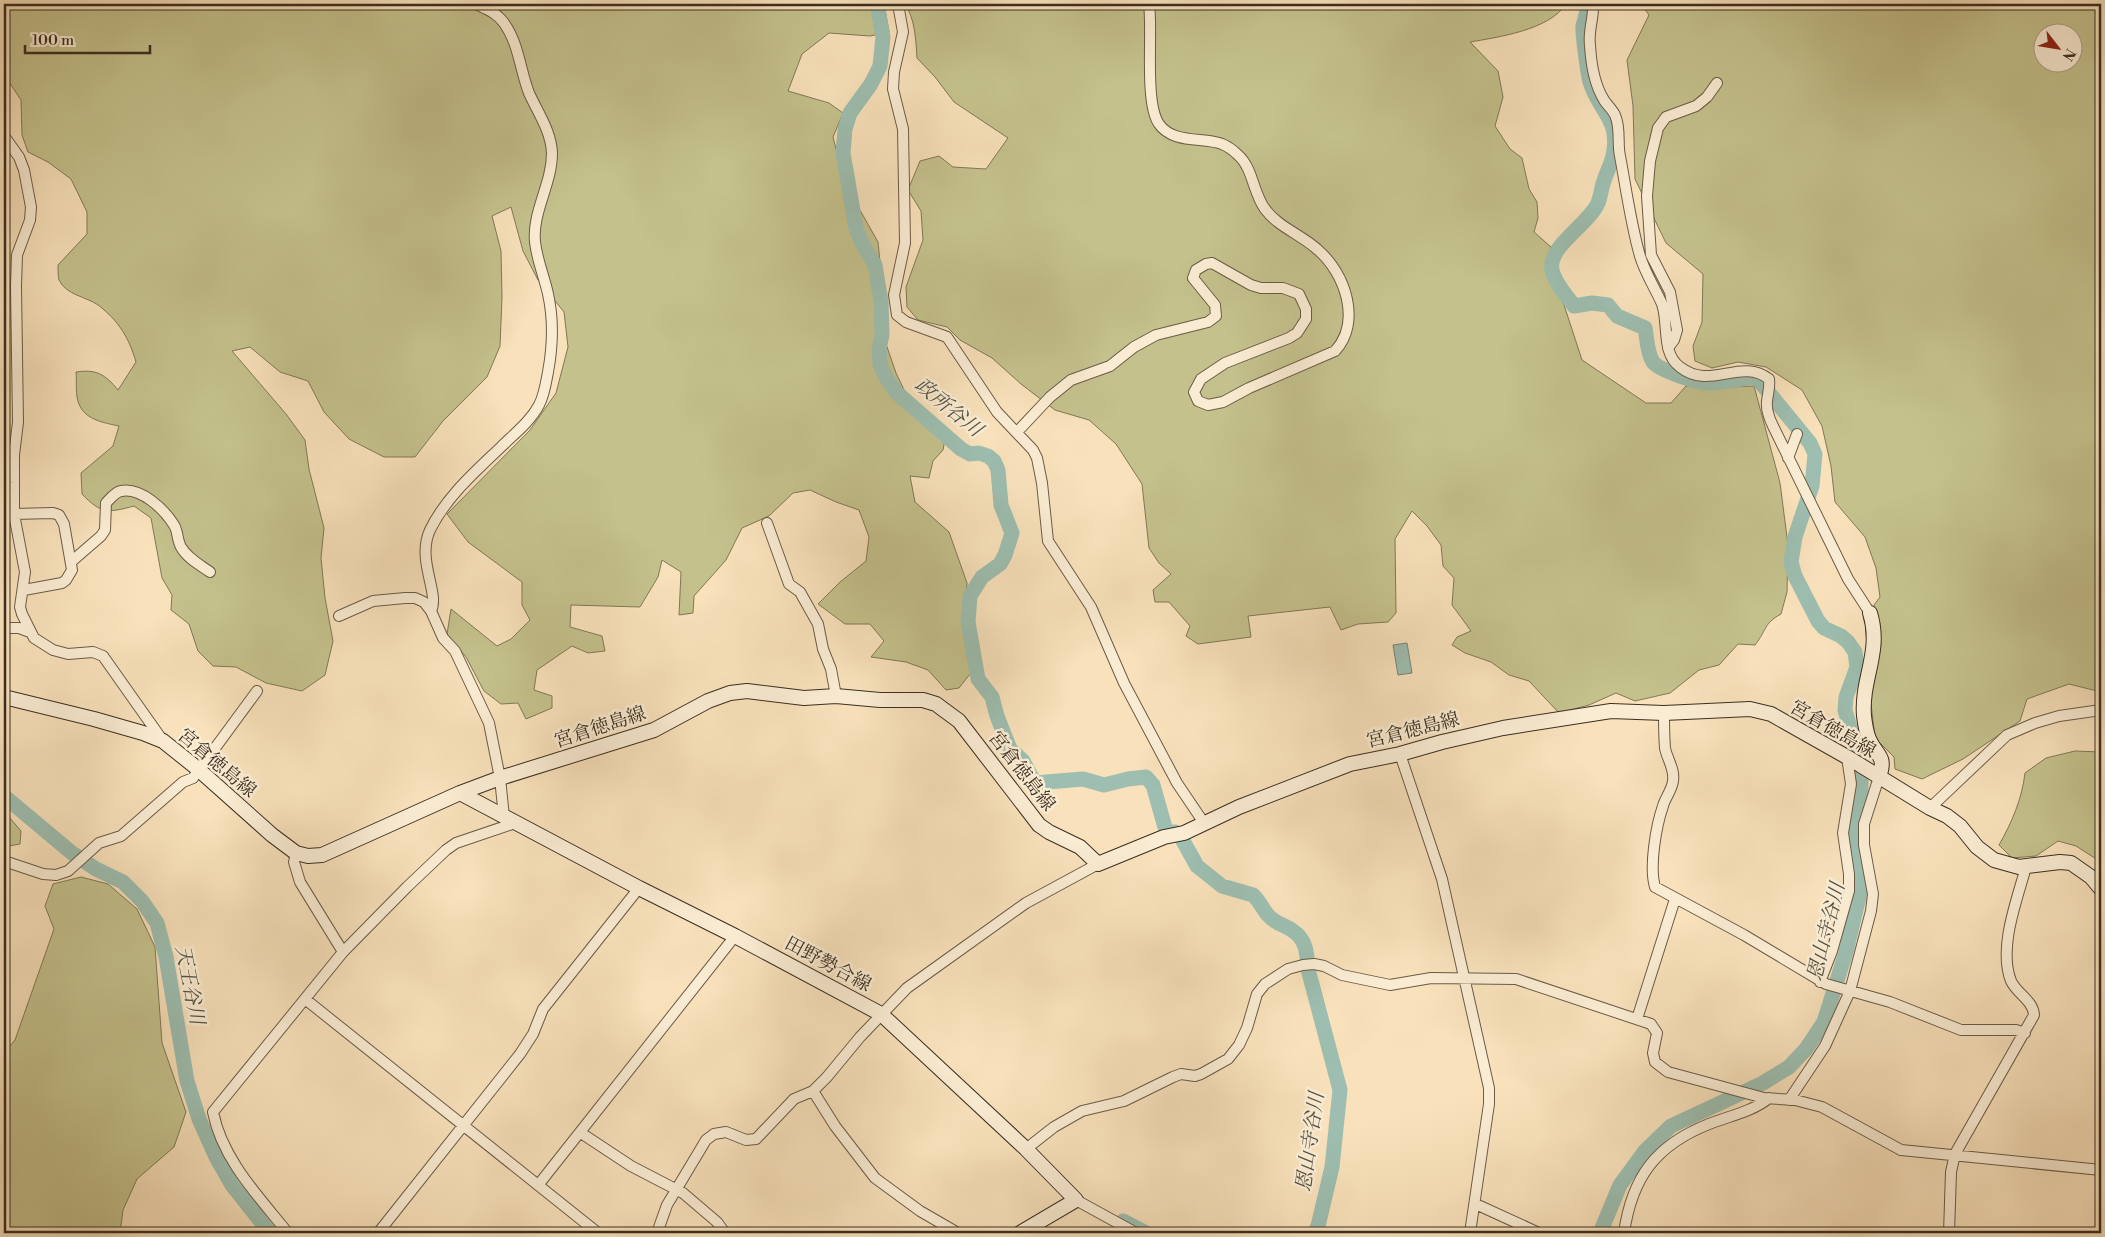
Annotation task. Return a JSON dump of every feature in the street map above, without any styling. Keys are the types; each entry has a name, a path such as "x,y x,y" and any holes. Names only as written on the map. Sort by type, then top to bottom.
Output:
{"main road":[{"path":"1870,613 1874,628 1874,642 1863,706 1865,729 1869,740 1882,757 1881,770 1874,774"},
{"name":"宮倉徳島線","path":"4,697 143,733 163,741 198,769 272,835 296,853 308,856 322,855 460,793 500,778 654,730 708,702 730,693 747,691 804,698 836,696 880,700 923,700 936,704 959,721 1039,825 1080,847 1098,864 1149,843 1184,832 1272,794 1341,768 1503,728 1611,710 1664,713 1759,710 1771,714 1849,758 1953,821 1977,847 1994,860 2012,866 2026,867 2060,862 2071,863 2091,877 2101,889"},
{"name":"田野勢合線","path":"460,793 881,1014 1026,1150 1076,1200"},
{"path":"1020,1233 1076,1200"}],"street":[{"path":"431,611 434,604 426,569 425,553 429,532 447,502 522,427 540,405 546,385 552,348 553,324 548,292 537,256 535,239 538,216 547,186 552,153 547,128 529,92 519,53 504,24 497,15 476,4"},
{"path":"898,4 903,32 894,72 893,89 902,129 905,243 894,295 897,314 906,322 947,337 998,412 1033,450 1037,458 1048,541 1091,607 1124,683 1177,783 1204,823"},
{"path":"1017,432 1050,397 1071,380 1110,366 1134,347 1156,334 1208,322 1216,316 1214,305 1193,278 1196,270 1206,264 1212,263 1251,285 1261,288 1283,288 1298,294 1306,309 1306,319 1297,333 1240,356 1201,379 1194,392 1198,401 1208,405 1223,402 1276,375 1335,351 1342,344 1345,336 1349,321 1349,308 1345,290 1336,272 1320,252 1272,218 1263,207 1245,163 1239,155 1222,144 1177,136 1164,129 1158,123 1154,108 1150,69 1149,4"},
{"path":"1593,4 1589,44 1596,82 1603,99 1615,115 1619,132 1620,155 1640,255 1665,314 1670,359 1692,374 1708,377 1746,370 1760,372 1769,379 1768,413 1788,458 1848,579 1870,613"},
{"path":"1668,348 1674,340 1677,330 1670,292 1651,255 1647,196 1650,160 1658,128 1666,117 1696,106 1707,97 1716,83"},
{"path":"4,136 24,170 31,207 30,220 17,256 18,422 9,478 25,572 24,590 20,607 34,638 61,653 93,652 102,656 163,741"},
{"path":"1788,458 1796,434"},
{"path":"71,562 101,536 106,523 106,503 111,497 120,491 138,492 158,507 175,526 180,546 189,557 210,572"},
{"path":"14,514 54,512 59,515 64,524 71,562 71,574 62,583 24,590"},
{"path":"767,523 789,584 800,592 818,624 823,649 832,670 836,696"},
{"path":"288,1233 232,1161 213,1112 343,952 446,850 456,843 510,820 488,723 455,651 443,638 431,611 424,602 415,598 373,601 339,616"},
{"path":"4,628 10,627 30,632"},
{"path":"4,861 43,874 56,875 68,872 99,843 121,836 183,782 192,778 257,691"},
{"path":"1930,808 2007,735 2034,723 2059,716 2101,710"},
{"path":"1664,713 1665,748 1673,773 1673,783 1661,814 1654,856 1655,887 1744,935 1823,983 1890,1002 1962,1030 2016,1030 2025,1033"},
{"path":"1400,754 1442,879 1489,1088 1489,1104 1470,1233"},
{"path":"1823,983 1849,890 1850,874 1844,833 1851,784 1849,758"},
{"path":"1789,1100 1825,1046 1846,990 1872,902 1874,894 1864,845 1864,824 1874,774"},
{"path":"296,853 294,862 300,882 343,952"},
{"path":"657,1233 667,1205 706,1140 714,1134 726,1132 751,1141 756,1139 794,1099 813,1091 881,1014 907,988 945,958 1026,903 1098,864"},
{"path":"1949,1233 1951,1172 1955,1154 1978,1117 2005,1064 2033,1020 2034,1010 2012,982 2007,969 2006,954 2012,918 2026,867"},
{"path":"378,1233 520,1054 533,1034 543,1008 639,888"},
{"path":"1637,1019 1675,899"},
{"path":"539,1184 735,936"},
{"path":"1026,1150 1054,1127 1082,1111 1124,1102 1173,1077 1181,1074 1195,1076 1228,1059 1243,1036 1258,994 1265,984 1288,969 1307,964 1324,966 1352,977 1390,985 1431,978 1525,981 1651,1024 1657,1033 1654,1053 1655,1062 1660,1068 1668,1072 1766,1098 1822,1106 1901,1150 2101,1170"},
{"path":"305,999 598,1233"},
{"path":"813,1091 835,1126 875,1178 920,1211 958,1233"},
{"path":"1624,1233 1627,1211 1634,1190 1649,1165 1669,1144 1708,1124 1760,1105 1766,1098"},
{"path":"581,1133 631,1166 684,1193 717,1222 725,1233"},
{"path":"1076,1200 1136,1233"},
{"path":"1474,1206 1480,1206 1539,1233"}],"shaded area":[{"path":"4,4 884,4 889,32 870,36 829,33 802,54 788,91 829,103 843,113 833,137 841,168 856,203 878,242 882,282 875,308 885,341 896,373 908,398 947,428 943,450 933,461 929,478 910,476 915,502 949,532 967,583 965,622 974,669 959,688 946,690 928,670 906,662 871,657 884,641 870,624 845,624 818,604 840,582 866,561 869,537 859,510 810,490 793,493 769,516 742,528 726,560 694,596 693,613 679,615 681,572 662,560 658,577 640,607 571,605 570,627 602,636 605,651 588,653 572,646 537,670 534,690 552,696 552,708 526,719 518,703 501,704 484,691 466,657 447,634 451,609 497,646 511,639 530,620 522,605 522,582 468,542 447,514 530,430 556,393 568,347 564,312 538,280 523,251 511,207 492,216 501,251 500,346 487,377 443,421 415,457 384,457 349,439 324,412 308,381 280,372 250,347 232,351 286,414 305,440 309,469 324,528 321,558 325,598 333,641 325,675 302,691 266,683 236,667 213,666 198,651 189,624 171,610 172,595 162,578 151,518 134,506 111,511 105,510 94,505 82,494 81,473 113,446 119,426 96,420 82,409 77,397 76,372 89,371 100,374 118,390 136,362 122,330 112,317 98,305 66,289 59,280 58,265 87,234 87,212 71,179 48,162 28,152 22,135 21,100 9,82 4,63"},
{"path":"905,4 1566,4 1558,13 1536,26 1509,35 1470,42 1498,71 1503,97 1495,126 1510,149 1522,158 1529,189 1537,202 1538,218 1534,232 1551,247 1548,274 1564,305 1582,360 1646,403 1671,403 1686,386 1754,386 1780,483 1788,545 1787,592 1781,614 1768,624 1755,645 1738,644 1719,665 1699,670 1670,693 1635,701 1616,693 1589,705 1559,713 1529,681 1509,675 1491,662 1465,653 1452,645 1457,637 1471,631 1452,605 1454,578 1443,566 1441,545 1427,526 1412,511 1395,539 1396,613 1388,622 1358,624 1341,630 1330,607 1248,616 1251,637 1198,644 1186,636 1190,626 1169,602 1155,602 1153,590 1171,574 1159,563 1149,548 1142,484 1116,444 1089,420 1055,410 1021,384 992,358 960,340 947,327 918,320 907,307 906,287 923,240 921,211 908,190 920,161 939,156 953,167 986,169 1008,138 954,102 935,77 917,58 913,23"},
{"path":"1641,4 1854,4 1864,6 1867,4 2101,4 2101,692 2069,684 2027,699 2020,721 1963,759 1922,779 1895,769 1894,757 1875,738 1870,695 1881,645 1874,605 1880,597 1876,568 1865,537 1835,502 1831,466 1822,426 1802,390 1766,367 1738,362 1712,368 1695,361 1693,346 1702,322 1703,274 1666,243 1635,179 1633,106 1627,60 1649,15"},
{"path":"1407,643 1412,673 1398,675 1393,645"},
{"path":"2075,751 2101,752 2101,862 2076,846 2058,841 2036,856 2012,858 1999,845 2016,810 2025,773 2046,758"},
{"path":"4,811 21,831 20,844 4,847"},
{"path":"81,877 108,884 137,909 155,947 162,1043 186,1112 174,1147 137,1179 123,1210 120,1233 4,1233 4,1053 15,1040 54,929 45,906 53,884"}],"waterway":[{"name":"政所谷川","path":"877,4 883,37 880,66 871,84 850,113 845,129 843,153 856,228 862,243 875,265 881,302 882,335 879,349 880,364 886,378 897,393 961,449 970,454 979,453 988,456 994,461 998,470 1001,505 1012,533 1000,564 982,577 970,596 968,622 978,679 992,697 1010,749 1023,761 1035,783 1083,779 1104,785 1146,777 1153,785 1166,831 1175,832"},
{"name":"恩山寺谷川","path":"1587,4 1583,30 1589,78 1594,92 1612,124 1615,143 1598,203 1556,253 1552,261 1553,275 1574,306 1592,303 1608,305 1617,316 1645,328 1651,358 1656,365 1663,369 1705,383 1756,377 1810,443 1815,454 1812,486 1795,537 1791,562 1795,576 1818,621 1824,628 1841,636 1855,652 1857,667 1846,697 1845,710 1857,752 1861,778 1861,795 1853,834 1861,880 1859,897 1846,952 1824,1022 1806,1049 1789,1067 1763,1083 1671,1126 1645,1151 1620,1185 1600,1233"},
{"name":"天王谷川","path":"4,796 72,853 96,869 123,882 142,901 157,923 166,957 187,1081 199,1119 216,1157 232,1185 270,1233"},
{"name":"恩山寺谷川","path":"1182,839 1197,866 1222,886 1253,895 1270,918 1290,929 1304,943 1308,969 1340,1090 1332,1167 1318,1226 1314,1233"},
{"path":"1123,1221 1146,1233"}]}
